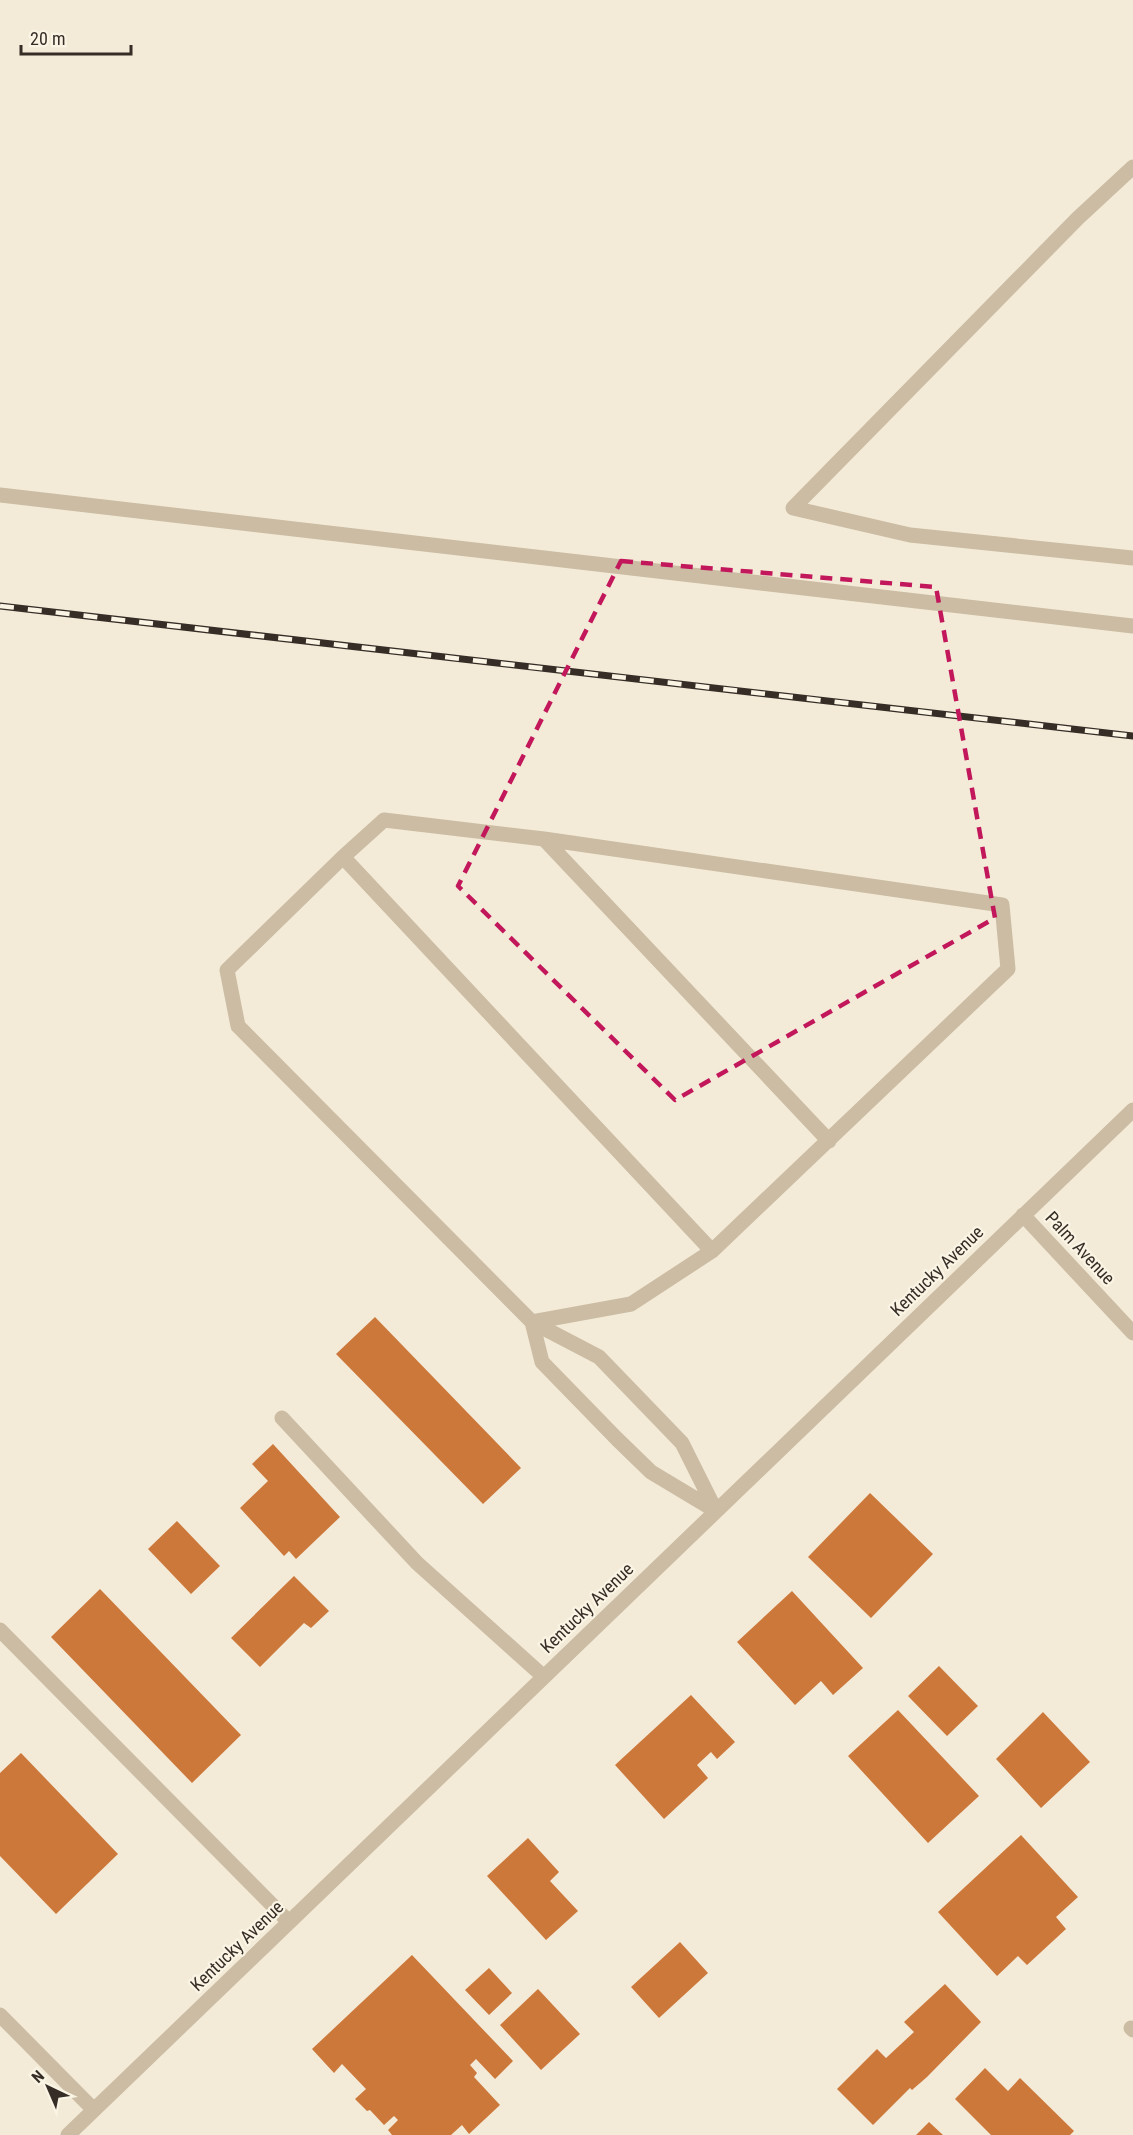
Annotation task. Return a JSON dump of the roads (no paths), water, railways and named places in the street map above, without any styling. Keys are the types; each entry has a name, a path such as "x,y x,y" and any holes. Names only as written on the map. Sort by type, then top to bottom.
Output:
{"street":[{"path":"1133,167 1078,218 793,508 910,535 1133,558"},
{"path":"0,495 1133,626"},
{"path":"532,1322 631,1304 712,1251 1008,969 1002,905 544,839 384,820 227,970 238,1026 532,1322 599,1357 682,1443 716,1511"},
{"path":"544,839 829,1141"},
{"path":"343,857 712,1251"},
{"name":"Kentucky Avenue","path":"68,2135 1133,1110"},
{"name":"Palm Avenue","path":"1023,1215 1133,1333"},
{"path":"532,1322 542,1362 651,1472 716,1511"},
{"path":"282,1418 417,1563 544,1677"},
{"path":"0,1630 289,1922"},
{"path":"0,2015 94,2110"}],"railway":[{"path":"0,606 1133,736"}]}
